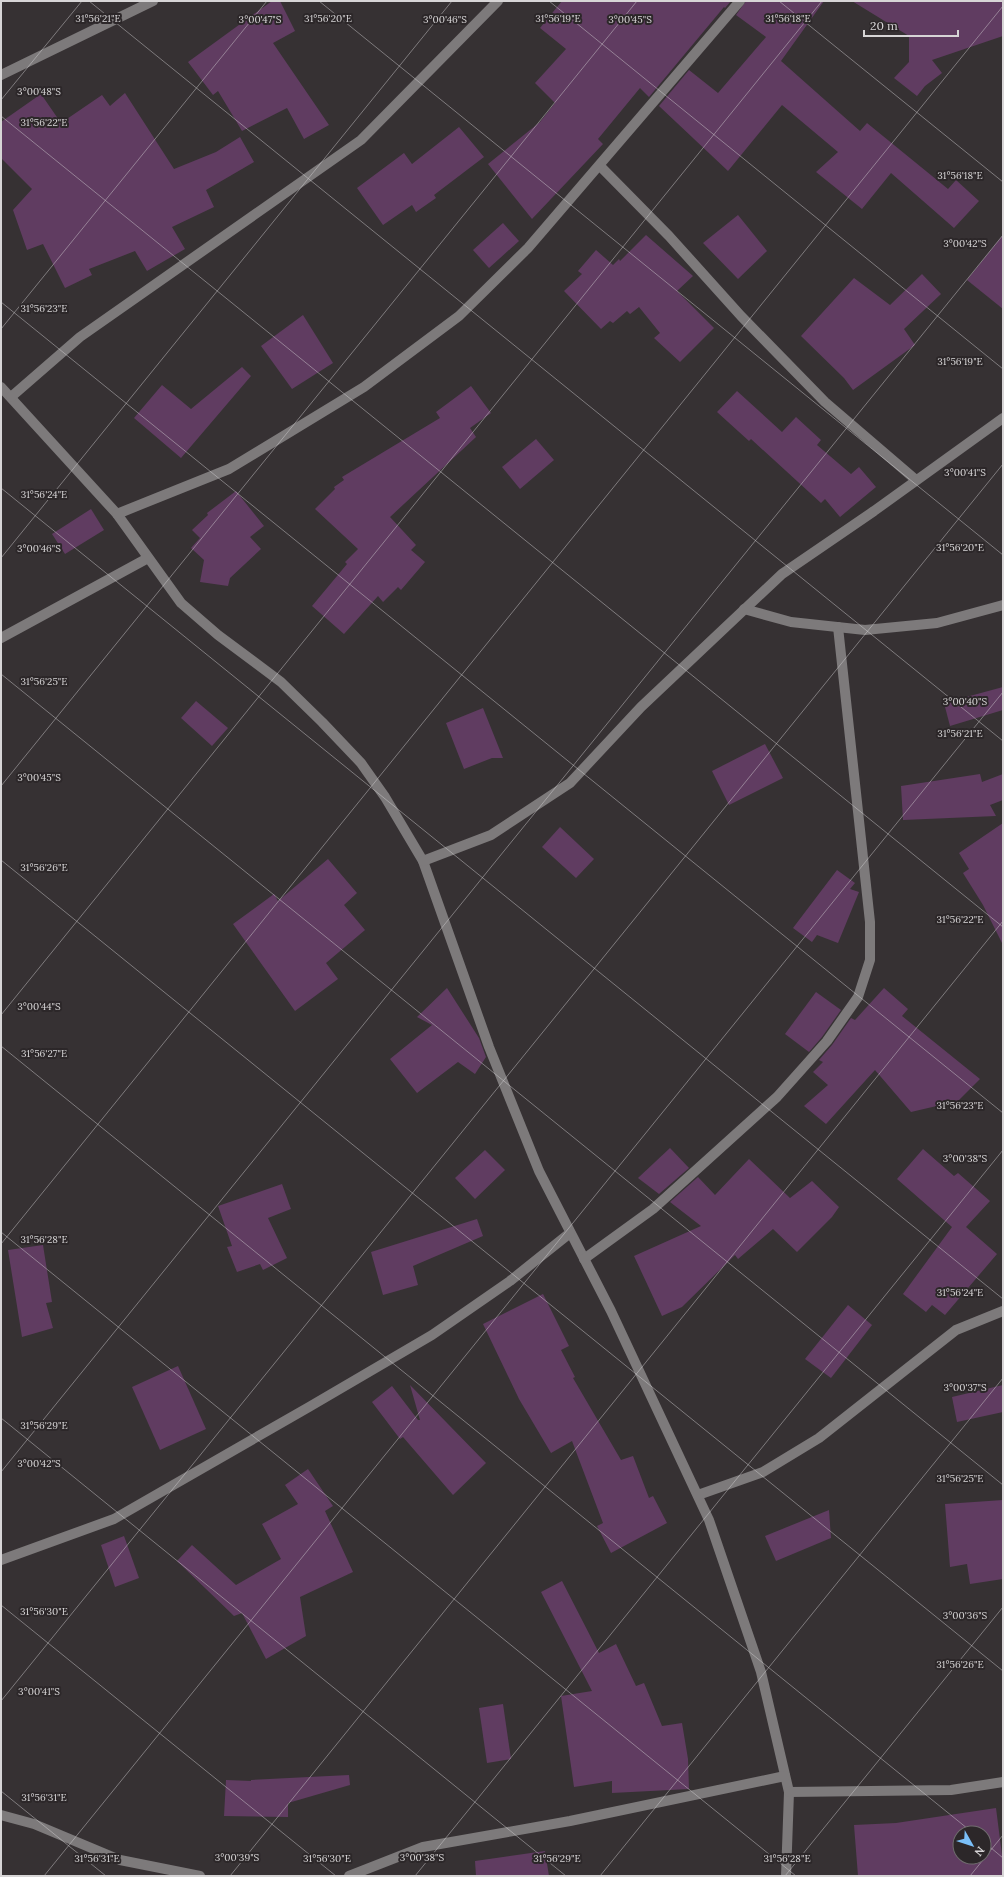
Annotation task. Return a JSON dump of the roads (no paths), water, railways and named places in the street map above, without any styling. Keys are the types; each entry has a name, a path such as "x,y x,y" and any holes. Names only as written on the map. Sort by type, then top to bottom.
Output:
{"street":[{"path":"1,75 153,1"},
{"path":"11,397 80,337 361,140 498,1"},
{"path":"116,514 229,469 364,387 459,316 528,248 600,166 740,1"},
{"path":"600,166 669,236 741,316 825,402 916,480"},
{"path":"1,387 116,514 181,603 218,635 281,682 361,763 385,797 423,862 489,1047 539,1171 611,1311 709,1520 760,1672 789,1792 786,1876"},
{"path":"423,862 491,835 570,783 641,707 782,574 874,511 1003,418"},
{"path":"1,638 148,558"},
{"path":"744,609 791,622 865,630 937,623 1003,605"},
{"path":"584,1259 653,1209 776,1097 827,1041 858,997 870,960 870,922 838,627"},
{"path":"1,1560 114,1519 309,1408 432,1335 510,1281 570,1233"},
{"path":"698,1495 763,1472 813,1442 956,1330 1003,1311"},
{"path":"349,1876 423,1847 563,1822 785,1776"},
{"path":"789,1792 950,1790 1003,1782"},
{"path":"1,1815 34,1824 120,1860 200,1876"}]}
